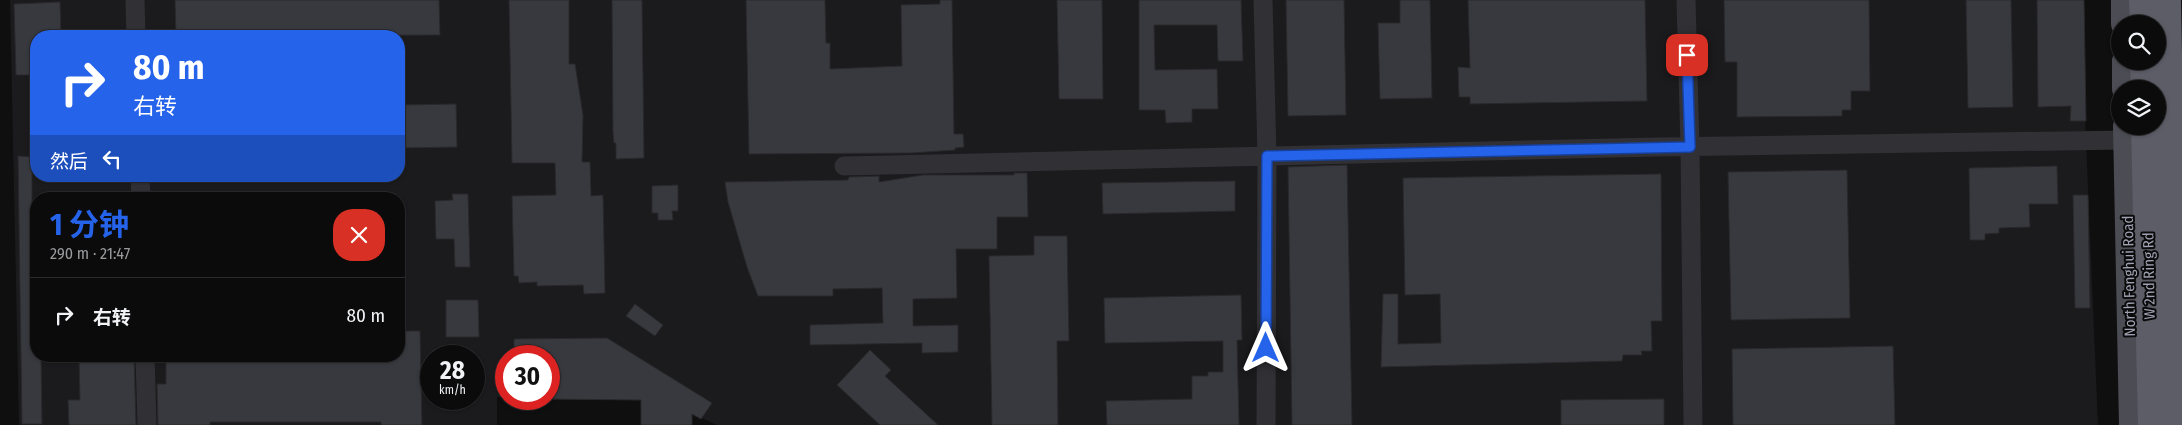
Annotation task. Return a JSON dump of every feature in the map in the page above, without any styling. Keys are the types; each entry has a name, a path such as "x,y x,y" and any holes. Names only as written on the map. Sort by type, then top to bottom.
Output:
{"highway":[{"path":"2143,0 2144,15"},
{"name":"W 2nd Ring Rd","path":"2167,0 2175,425"},
{"name":"W 2nd Ring Rd","path":"2132,135 2152,425"}],"main road":[{"path":"2123,0 2123,15"},
{"name":"North Fenghui Road","path":"2131,425 2132,135"}],"street":[{"path":"136,0 136,30"},
{"path":"1263,0 1267,156 1266,425"},
{"path":"1686,0 1690,147 1693,425"},
{"path":"844,166 1690,147 2111,132"},
{"path":"146,362 147,425"}],"shaded area":[{"path":"10,0 2080,0 2098,425 717,425 665,401 560,398 560,345 495,345 495,410 497,410 497,425 19,425"}],"building":[{"path":"175,0 439,0 440,35 405,35 405,30 176,30"},
{"path":"509,0 569,0 569,64 575,64 583,115 582,162 590,162 591,196 603,195 605,293 584,294 583,285 537,286 537,282 519,283 518,276 514,276 512,196 556,195 555,163 512,163"},
{"path":"612,0 642,0 644,158 616,159 616,143 614,143 613,133"},
{"path":"746,0 825,0 826,43 830,43 830,69 902,66 901,5 940,4 940,0 952,0 954,134 963,134 964,147 955,148 955,150 911,153 749,154"},
{"path":"1057,0 1102,0 1103,99 1059,99"},
{"path":"1139,0 1241,0 1243,61 1218,61 1217,25 1154,25 1155,70 1217,69 1218,109 1192,109 1192,122 1166,123 1165,110 1139,110"},
{"path":"1286,0 1344,0 1346,115 1288,116"},
{"path":"1400,0 1430,0 1432,98 1380,99 1378,23 1400,23"},
{"path":"1468,0 1645,0 1647,101 1470,104 1470,97 1459,97 1458,67 1470,68"},
{"path":"1724,0 1869,0 1870,91 1851,91 1851,110 1842,110 1842,116 1737,117 1737,62 1725,62"},
{"path":"1966,0 2011,0 2013,107 1968,108"},
{"path":"2037,0 2084,0 2086,121 2070,121 2071,106 2038,107"},
{"path":"60,2 61,30 30,30 30,75 16,75 14,4"},
{"path":"456,104 457,147 405,148 405,105"},
{"path":"18,156 30,157 32,192 30,192 30,362 41,362 42,424 22,424"},
{"path":"1347,165 1352,425 1292,425 1288,167"},
{"path":"2057,166 2058,204 2029,204 2030,227 1999,228 1999,233 1985,234 1985,240 1970,240 1969,168"},
{"path":"1847,170 1850,318 1731,320 1728,172"},
{"path":"1014,173 1027,173 1028,217 997,217 997,249 956,249 957,298 913,299 913,326 958,325 958,352 922,353 922,343 810,345 810,325 883,323 882,288 833,289 833,296 758,296 747,267 728,202 725,182 848,180 849,177 879,176 879,182 923,175 1014,175"},
{"path":"1661,174 1662,321 1651,321 1652,351 1641,351 1642,355 1623,355 1622,361 1381,367 1383,294 1398,294 1398,344 1441,343 1440,294 1405,295 1403,178"},
{"path":"1235,181 1235,211 1103,214 1102,183"},
{"path":"678,185 678,211 672,211 673,220 658,220 658,213 652,213 652,186"},
{"path":"452,194 468,194 470,267 455,267 454,239 436,239 435,201 453,200"},
{"path":"2073,195 2088,195 2090,308 2075,308"},
{"path":"1034,236 1067,236 1069,341 1057,341 1058,425 992,425 989,256 1034,255"},
{"path":"1241,295 1242,340 1237,340 1239,425 1107,425 1106,401 1192,399 1192,376 1208,376 1208,372 1223,372 1223,341 1105,343 1104,298"},
{"path":"446,300 478,300 479,337 446,337"},
{"path":"635,304 663,325 655,336 626,316"},
{"path":"405,331 420,331 420,410 422,410 422,425 381,425 381,422 210,422 210,425 158,425 157,384 166,384 166,362 405,362"},
{"path":"607,338 712,403 701,419 692,414 692,425 641,425 641,400 560,399 560,345 514,345 514,339"},
{"path":"1893,346 1895,425 1733,425 1732,349"},
{"path":"870,350 891,370 885,376 938,425 880,425 837,385"},
{"path":"79,362 134,362 136,425 69,425 68,400 80,400"},
{"path":"1664,399 1664,425 1561,425 1561,400"}],"route":[{"path":"1266,348 1267,156 1690,147 1687,55"}]}
